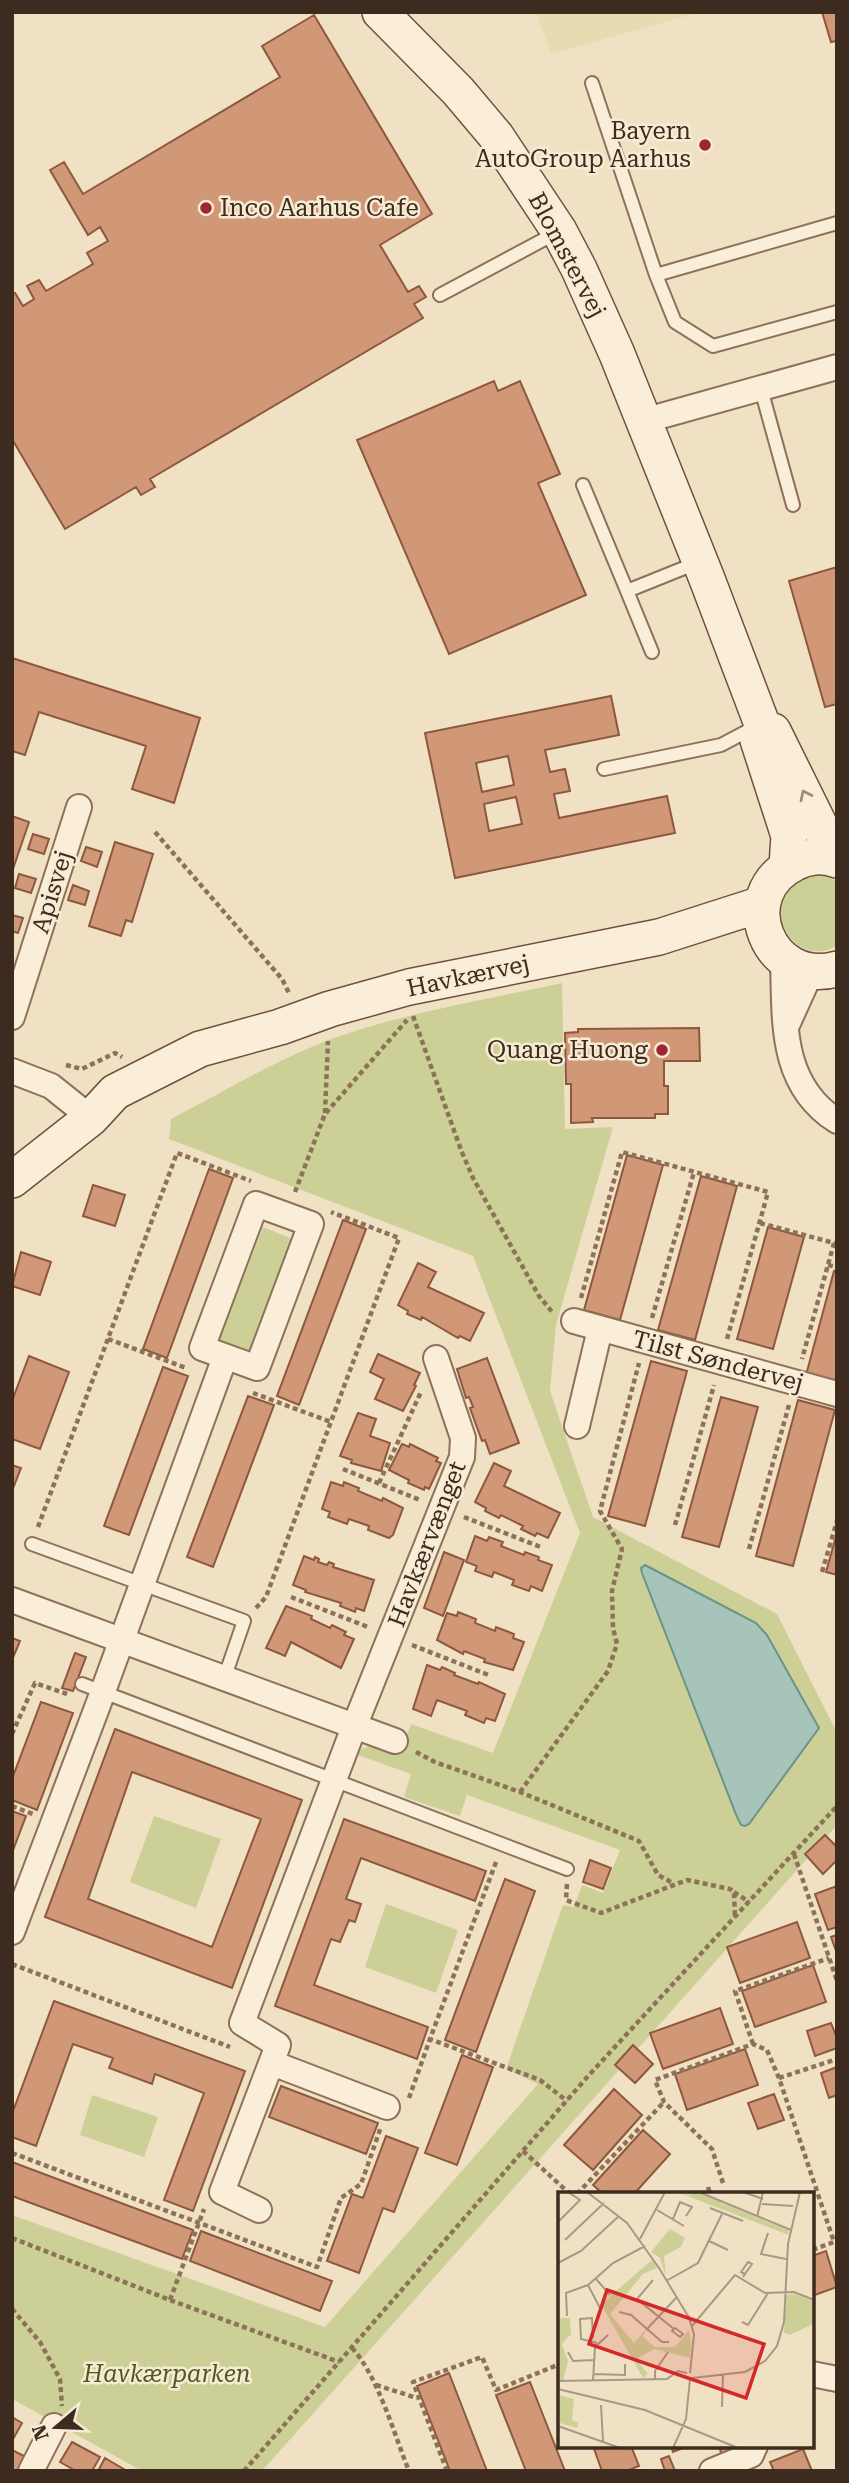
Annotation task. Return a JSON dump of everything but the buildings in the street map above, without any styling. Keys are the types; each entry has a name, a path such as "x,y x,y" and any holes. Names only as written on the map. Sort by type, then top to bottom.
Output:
{"street":[{"name":"Blomstervej","path":"380,12 458,91 496,136 559,231 617,354 762,724 775,733 834,859"},
{"path":"643,421 837,367"},
{"name":"Blomstervej","path":"762,724 758,740 789,836 787,866"},
{"name":"Apisvej","path":"12,1017 79,807"},
{"path":"834,859 801,859 787,866 767,889 792,948 785,1029 791,1062 800,1083 816,1104 837,1121"},
{"name":"Havkærvej","path":"12,1180 91,1118 116,1092 136,1080 200,1049 304,1018 409,987 659,937 792,948"},
{"name":"Havkærvej","path":"91,1118 126,1112 304,1018"},
{"path":"12,1071 51,1086 91,1118"},
{"path":"256,1204 311,1224 257,1368 225,1357 202,1348 256,1204"},
{"name":"Tilst Søndervej","path":"574,1321 837,1394"},
{"name":"Tilst Søndervej","path":"577,1426 600,1329"},
{"path":"12,1932 94,1694 122,1641 225,1357"},
{"name":"Havkærvænget","path":"272,2063 278,2045 242,2023 355,1727 463,1457 463,1438 436,1358"},
{"path":"12,1600 395,1741"},
{"path":"259,2210 222,2192 272,2063 393,2110"},
{"path":"814,2374 837,2379"},
{"path":"31,2471 54,2426"},
{"path":"712,2471 755,2457"}],"lane":[{"path":"592,83 656,275 675,322 713,346 837,312"},
{"path":"656,275 837,223"},
{"path":"440,295 559,231"},
{"path":"761,389 793,505"},
{"path":"583,485 652,652"},
{"path":"627,591 700,562"},
{"path":"604,769 721,745 762,724"},
{"path":"32,1544 244,1621 224,1679"},
{"path":"94,1694 334,1781 567,1870"}],"path":[{"path":"155,832 282,979 304,1018 325,1114"},
{"path":"285,1215 325,1114 412,1014 473,1178 539,1296 552,1313 574,1321 622,1152 768,1192 674,1525"},
{"path":"62,1064 82,1069 115,1053 125,1060 136,1080"},
{"path":"828,1265 837,1267"},
{"path":"379,1483 436,1358"},
{"path":"520,1793 608,1671 617,1644 613,1628 612,1591 622,1549 600,1511"},
{"path":"822,1572 837,1521"},
{"path":"12,1734 35,1683 94,1694"},
{"path":"395,1741 435,1762 639,1841 659,1875 673,1883"},
{"path":"244,2471 567,2101 837,1806"},
{"path":"12,2154 317,2267 341,2198 361,2184 393,2110 430,2039 503,1845"},
{"path":"794,1854 837,1981"},
{"path":"567,1870 566,1900 601,1913 673,1883 687,1880 730,1889 750,1902"},
{"path":"734,1892 735,1918"},
{"path":"753,2044 735,1991 829,1958"},
{"path":"12,1964 272,2063"},
{"path":"430,2039 540,2080 567,2101"},
{"path":"723,2183 712,2149 664,2102 655,2080 753,2044 767,2050 779,2078 834,2242 814,2249"},
{"path":"779,2078 837,2059"},
{"path":"579,2192 664,2102"},
{"path":"523,2151 568,2192"},
{"path":"708,2188 709,2192"},
{"path":"170,2300 205,2206 222,2192"},
{"path":"12,2238 339,2362"},
{"path":"12,2309 40,2342 60,2379 63,2409 54,2426"},
{"path":"352,2347 362,2358 375,2385 409,2471"},
{"path":"447,2471 412,2382 482,2357 496,2390 558,2365"},
{"path":"375,2385 418,2399"}],"shaded area":[{"path":"536,12 701,12 551,54"}],"green space":[{"path":"813,876 825,876 837,881 837,946 819,951 804,949 792,940 784,928 781,913 785,898 795,885"},
{"name":"Havkærparken","path":"562,983 565,1129 613,1127 556,1325 550,1391 593,1517 777,1614 837,1733 837,1825 262,2471 142,2471 12,2399 12,2215 325,2327 538,2084 506,2069 563,1905 574,1907 582,1885 603,1893 620,1850 467,1795 460,1816 404,1797 411,1774 358,1755 360,1750 370,1747 380,1747 400,1754 411,1724 493,1753 580,1533 473,1256 169,1139 171,1119 278,1063 343,1035 424,1012"},
{"path":"263,1227 295,1240 252,1356 218,1343"},
{"path":"154,1816 221,1839 196,1908 130,1882"},
{"path":"386,1904 458,1930 436,1993 365,1967"},
{"path":"92,2095 158,2117 144,2157 80,2135"}],"water":[{"path":"645,1565 756,1623 767,1635 819,1728 745,1826 741,1825 737,1817 642,1573 641,1568"}],"place":[{"name":"Bayern AutoGroup Aarhus","path":"705,145"},
{"name":"Inco Aarhus Cafe","path":"206,208"},
{"name":"Quang Huong","path":"662,1050"}]}
